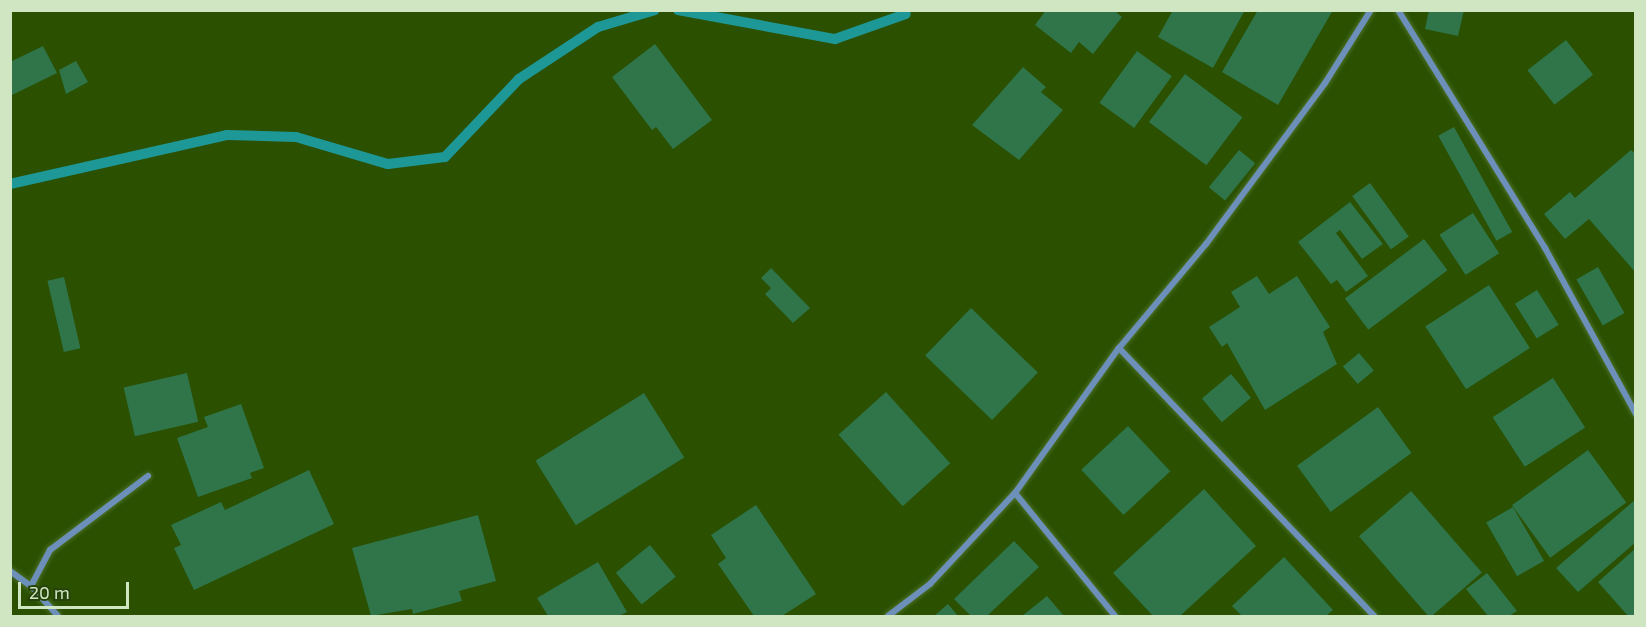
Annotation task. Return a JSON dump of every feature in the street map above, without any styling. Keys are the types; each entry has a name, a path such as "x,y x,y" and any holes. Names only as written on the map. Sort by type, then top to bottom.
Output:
{"street":[{"path":"888,616 930,584 1015,493 1119,348 1206,244 1324,83 1371,10"},
{"path":"1398,10 1545,248 1635,414"},
{"path":"1119,348 1374,616"},
{"path":"31,586 50,550 148,476"},
{"path":"1015,493 1115,616"},
{"path":"10,571 31,586 58,616"}],"building":[{"path":"1046,10 1114,10 1122,17 1093,54 1079,42 1071,53 1035,25"},
{"path":"1173,10 1245,10 1213,68 1158,37"},
{"path":"1258,10 1333,10 1278,105 1222,72"},
{"path":"1429,10 1464,10 1458,36 1425,29"},
{"path":"1566,40 1593,75 1554,105 1527,70"},
{"path":"655,44 712,120 673,149 656,127 652,130 612,77"},
{"path":"43,46 57,73 10,96 10,62"},
{"path":"1137,51 1172,76 1134,128 1099,103"},
{"path":"76,61 88,82 66,94 59,70"},
{"path":"1023,67 1046,87 1041,92 1063,110 1019,160 972,125"},
{"path":"1185,74 1243,117 1206,165 1149,122"},
{"path":"1454,127 1512,232 1496,241 1438,136"},
{"path":"1239,150 1255,163 1225,201 1209,187"},
{"path":"1631,150 1636,154 1636,273 1589,219 1565,239 1544,214 1570,192 1575,198"},
{"path":"1370,183 1409,236 1391,249 1352,196"},
{"path":"1350,202 1383,244 1362,259 1340,230 1336,233 1368,276 1346,292 1337,280 1331,284 1298,242"},
{"path":"1473,213 1499,253 1466,275 1439,235"},
{"path":"1424,239 1447,270 1368,330 1345,299"},
{"path":"1598,267 1624,313 1603,325 1576,280"},
{"path":"771,268 810,308 793,323 765,294 771,288 761,278"},
{"path":"1257,276 1269,294 1297,276 1330,327 1323,332 1337,364 1265,410 1227,343 1222,347 1209,327 1240,307 1231,292"},
{"path":"64,277 80,348 64,352 47,281"},
{"path":"1489,285 1530,348 1466,389 1425,326"},
{"path":"1537,290 1559,325 1537,339 1515,304"},
{"path":"971,308 1038,373 992,420 925,355"},
{"path":"1359,353 1374,371 1358,384 1343,366"},
{"path":"187,373 198,422 135,436 124,388"},
{"path":"1231,374 1251,398 1222,422 1202,398"},
{"path":"1553,378 1585,427 1525,467 1493,417"},
{"path":"886,392 950,463 903,506 838,435"},
{"path":"644,393 684,457 576,525 535,461"},
{"path":"241,404 264,468 250,473 252,478 198,497 177,438 208,427 204,417"},
{"path":"1378,407 1412,453 1331,512 1297,466"},
{"path":"1128,426 1170,471 1123,515 1081,470"},
{"path":"1588,450 1626,503 1550,558 1512,505"},
{"path":"309,470 334,524 194,590 174,548 181,545 171,525 221,502 225,510"},
{"path":"1204,489 1256,546 1180,616 1153,616 1113,573"},
{"path":"1411,491 1482,573 1432,616 1428,616 1359,536"},
{"path":"1636,499 1636,542 1578,592 1556,568"},
{"path":"756,505 816,594 782,616 754,616 718,564 726,558 711,535"},
{"path":"1513,507 1544,561 1517,576 1486,522"},
{"path":"478,515 496,581 459,591 462,601 413,614 412,609 371,616 352,548"},
{"path":"1014,541 1039,567 987,616 971,616 954,599"},
{"path":"650,545 676,577 642,605 616,573"},
{"path":"1636,548 1636,616 1628,616 1598,582"},
{"path":"1284,557 1333,610 1326,616 1242,616 1232,606"},
{"path":"598,562 627,612 619,616 548,616 537,598"},
{"path":"1487,573 1517,611 1509,616 1488,616 1466,589"},
{"path":"1047,596 1064,616 1022,616"},
{"path":"948,604 958,616 934,616"}],"waterway":[{"path":"10,184 227,135 296,137 388,164 445,157 519,79 598,27 655,10"},
{"path":"678,10 835,39 906,14"}]}
